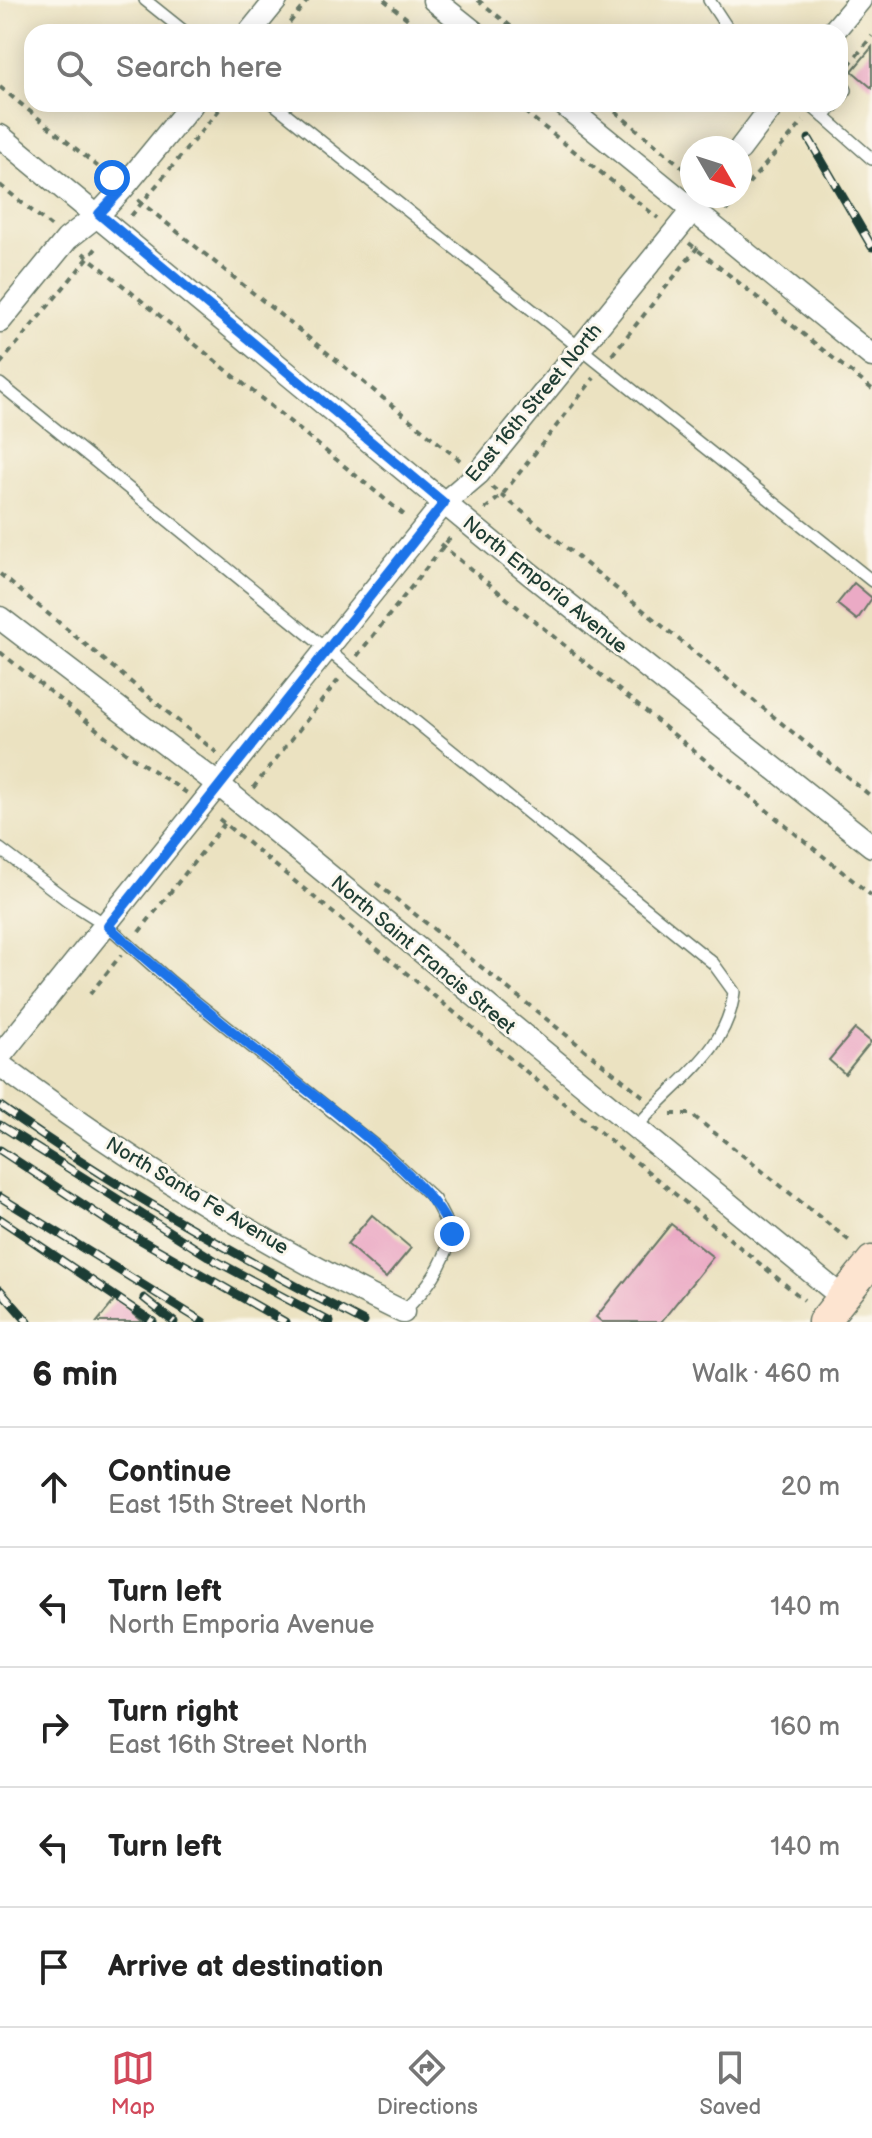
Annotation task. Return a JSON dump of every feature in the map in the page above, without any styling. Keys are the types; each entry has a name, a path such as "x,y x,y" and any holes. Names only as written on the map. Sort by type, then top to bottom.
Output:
{"street":[{"path":"256,24 276,0"},
{"path":"434,0 464,24"},
{"path":"840,24 860,0"},
{"path":"0,321 67,239 99,214 185,112"},
{"path":"574,112 680,189"},
{"path":"750,136 768,112"},
{"name":"North Emporia Avenue","path":"0,136 99,214 468,523 872,846"},
{"name":"East 16th Street North","path":"0,1056 108,926 444,503 478,474 695,208"},
{"path":"702,208 714,227 872,356"},
{"name":"North Saint Francis Street","path":"0,618 219,785 843,1298"},
{"name":"North Santa Fe Avenue","path":"0,1065 80,1125 174,1184 358,1290 403,1312"},
{"path":"814,1311 843,1298 861,1251"}],"lane":[{"path":"145,0 175,24"},
{"path":"709,0 725,24"},
{"path":"284,112 579,351 872,581"},
{"path":"818,112 872,157"},
{"path":"824,117 828,112"},
{"path":"0,384 713,963 734,992 731,1019 719,1041 635,1129"},
{"path":"0,849 67,900 108,926 389,1157 434,1199 447,1218 452,1234 437,1276 403,1312"}],"path":[{"path":"288,24 308,0"},
{"path":"384,0 414,24"},
{"path":"478,0 508,24"},
{"path":"848,66 872,36"},
{"path":"0,87 24,107"},
{"path":"30,112 872,797"},
{"path":"616,112 680,165"},
{"path":"752,179 806,112"},
{"path":"90,994 449,538 502,495 729,208"},
{"path":"0,364 95,248"},
{"path":"0,574 268,795"},
{"path":"0,652 129,755 203,805 814,1311"},
{"path":"364,874 664,1114 691,1114 861,1251"}],"building":[{"path":"872,47 872,88 852,71"},
{"path":"854,583 872,598 857,620 837,604"},
{"path":"855,1029 871,1042 845,1074 829,1060"},
{"path":"372,1215 411,1248 386,1278 347,1244"},
{"path":"671,1224 713,1257 661,1322 602,1322 596,1317"},
{"path":"116,1299 143,1322 97,1322"}],"railway":[{"path":"809,139 872,247"},
{"path":"0,1106 178,1220 364,1322"},
{"path":"0,1125 216,1261 330,1322"},
{"path":"0,1150 111,1223 285,1322"},
{"path":"0,1197 203,1322"},
{"path":"0,1219 153,1322"},
{"path":"0,1290 28,1322"},
{"path":"144,1298 174,1322"}],"route":[{"path":"112,178 123,188 99,214 444,503 108,926 171,982 389,1157 434,1199 447,1218 452,1234"}]}
